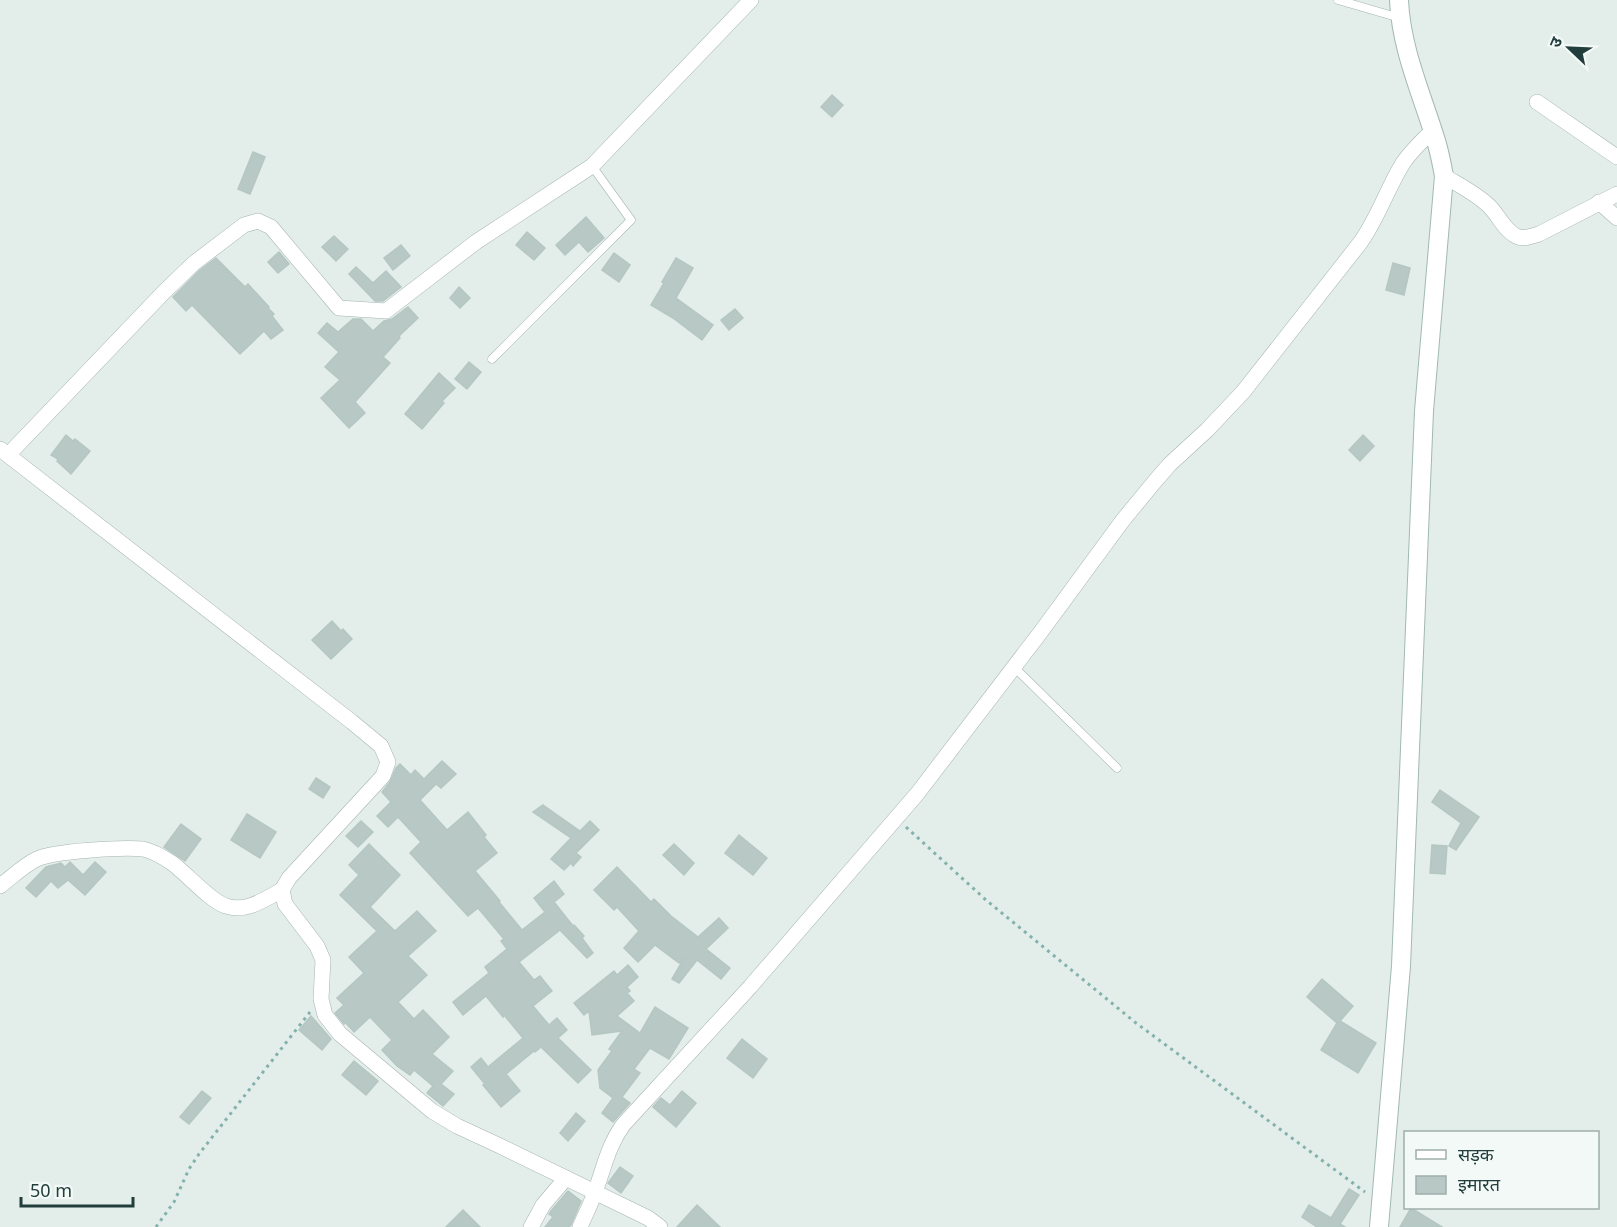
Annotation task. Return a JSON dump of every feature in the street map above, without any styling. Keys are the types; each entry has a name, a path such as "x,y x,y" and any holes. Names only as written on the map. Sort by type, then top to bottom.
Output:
{"main road":[{"path":"1379,1227 1401,966 1424,411 1444,176 1436,142 1410,61 1400,18 1399,0"}],"street":[{"path":"0,886 37,859 51,855 142,849 154,852 174,865 226,906 239,908 251,906 282,890 289,878 383,776 388,762 381,746 352,722 4,452 194,262 244,225 258,221 272,227 339,308 386,311 476,242 592,166 751,0"},
{"path":"1538,102 1614,149"},
{"path":"580,1227 595,1193 614,1137 623,1125 750,987 917,794 1123,520 1170,464 1243,392 1360,243 1372,226 1403,164 1412,151 1432,131"},
{"path":"1444,176 1486,203 1508,230 1517,237 1527,238 1539,234 1617,194"},
{"path":"1599,202 1617,218"},
{"path":"282,890 285,904 317,946 322,960 321,999 325,1015 340,1034 432,1111 457,1126 648,1218 660,1227"},
{"path":"531,1227 543,1205 566,1178"}],"lane":[{"path":"1338,0 1400,18"},
{"path":"492,359 631,220 592,166"},
{"path":"1014,667 1117,768"}],"path":[{"path":"896,818 986,900 1136,1023 1381,1204"},
{"path":"156,1227 174,1202 189,1169 321,999"}],"building":[{"path":"832,95 843,105 832,117 821,107"},
{"path":"253,152 265,157 250,194 238,189"},
{"path":"586,217 604,238 588,252 579,242 565,255 556,245"},
{"path":"527,232 545,248 534,260 516,245"},
{"path":"334,236 348,249 336,261 322,247"},
{"path":"401,245 410,256 393,270 384,258"},
{"path":"279,252 289,264 278,273 268,262"},
{"path":"614,253 630,265 619,282 602,270"},
{"path":"216,258 245,287 248,284 269,307 274,314 272,316 283,330 271,339 264,331 240,354 192,305 186,311 173,297 200,270"},
{"path":"676,258 693,268 676,298 713,325 702,340 651,305"},
{"path":"1393,263 1410,268 1404,295 1386,290"},
{"path":"356,267 373,283 386,271 401,287 383,301 375,301 349,274"},
{"path":"459,287 470,298 460,308 450,298"},
{"path":"408,307 418,318 399,336 400,338 383,357 390,363 355,402 365,413 349,428 321,398 340,380 325,367 339,352 318,333 327,323 338,332 353,319 361,319 373,331 384,321 392,319"},
{"path":"735,309 743,318 729,330 721,320"},
{"path":"469,362 481,372 467,389 455,379"},
{"path":"439,373 455,388 442,401 444,403 422,429 405,414"},
{"path":"66,435 90,451 71,474 57,461 58,459 51,455"},
{"path":"1363,435 1374,446 1360,461 1349,450"},
{"path":"332,621 352,639 331,659 312,640"},
{"path":"442,761 456,774 441,788 436,784 420,800 447,830 468,812 486,835 484,837 497,853 475,871 499,902 522,930 545,912 534,898 554,881 564,894 554,902 584,936 582,938 593,953 587,958 560,930 519,962 534,980 540,976 552,991 533,1006 549,1025 557,1018 567,1030 558,1038 591,1070 578,1083 541,1047 506,1074 520,1091 501,1107 471,1067 481,1058 488,1067 523,1038 486,996 463,1015 453,1002 489,973 485,967 507,949 501,941 504,939 478,908 468,916 410,853 421,842 398,817 388,827 377,816 391,802 382,792 400,764 411,775 415,770 424,779"},
{"path":"316,778 330,787 323,798 309,789"},
{"path":"1440,790 1479,817 1456,850 1449,846 1461,823 1432,802"},
{"path":"543,805 580,831 590,821 599,830 576,853 581,857 573,866 571,863 564,870 551,859 571,838 533,812"},
{"path":"247,814 276,832 260,858 231,840"},
{"path":"361,821 373,832 358,847 346,836"},
{"path":"181,824 201,839 185,861 164,847"},
{"path":"739,835 767,858 753,875 725,853"},
{"path":"369,844 400,875 370,907 395,931 417,911 436,931 408,956 427,975 398,1002 414,1019 423,1010 449,1037 432,1054 453,1071 441,1084 454,1094 443,1106 427,1093 433,1086 414,1070 410,1075 397,1066 382,1050 392,1040 370,1017 354,1032 335,1013 344,1005 337,998 364,973 349,957 377,931 340,895 359,875 349,865"},
{"path":"674,844 694,863 684,875 663,855"},
{"path":"1432,845 1447,846 1445,874 1430,873"},
{"path":"70,862 83,875 95,862 106,872 85,895 68,880 58,888 51,881 36,897 26,888 46,867 61,863 65,867"},
{"path":"617,867 651,902 654,899 698,937 719,918 728,928 706,949 730,968 721,979 697,960 679,983 672,979 684,958 679,963 655,945 638,962 624,948 639,931 617,907 614,910 594,890"},
{"path":"628,965 638,977 627,987 630,991 627,993 634,1001 617,1016 640,1033 655,1007 688,1028 669,1059 650,1048 634,1069 640,1073 622,1097 630,1103 613,1122 602,1113 613,1098 600,1088 598,1070 612,1051 609,1049 622,1031 592,1035 589,1011 584,1015 574,1003 614,971 617,975"},
{"path":"1322,979 1353,1006 1340,1021 1376,1043 1358,1073 1321,1050 1337,1023 1307,997"},
{"path":"311,1016 331,1039 322,1050 299,1030"},
{"path":"742,1039 767,1059 753,1078 727,1058"},
{"path":"354,1061 378,1081 366,1095 342,1075"},
{"path":"202,1091 211,1098 189,1124 180,1117"},
{"path":"682,1091 696,1103 676,1127 653,1107 661,1098 670,1105"},
{"path":"576,1113 585,1121 568,1141 560,1133"},
{"path":"620,1167 633,1176 621,1193 608,1183"},
{"path":"1349,1189 1359,1195 1340,1224 1345,1227 1317,1227 1302,1217 1309,1205 1331,1218"},
{"path":"568,1191 581,1201 571,1225 569,1227 545,1227 553,1217 549,1214"},
{"path":"697,1205 720,1227 677,1227"},
{"path":"1410,1209 1413,1209 1442,1227 1400,1227"},
{"path":"463,1210 480,1227 446,1227"}]}
